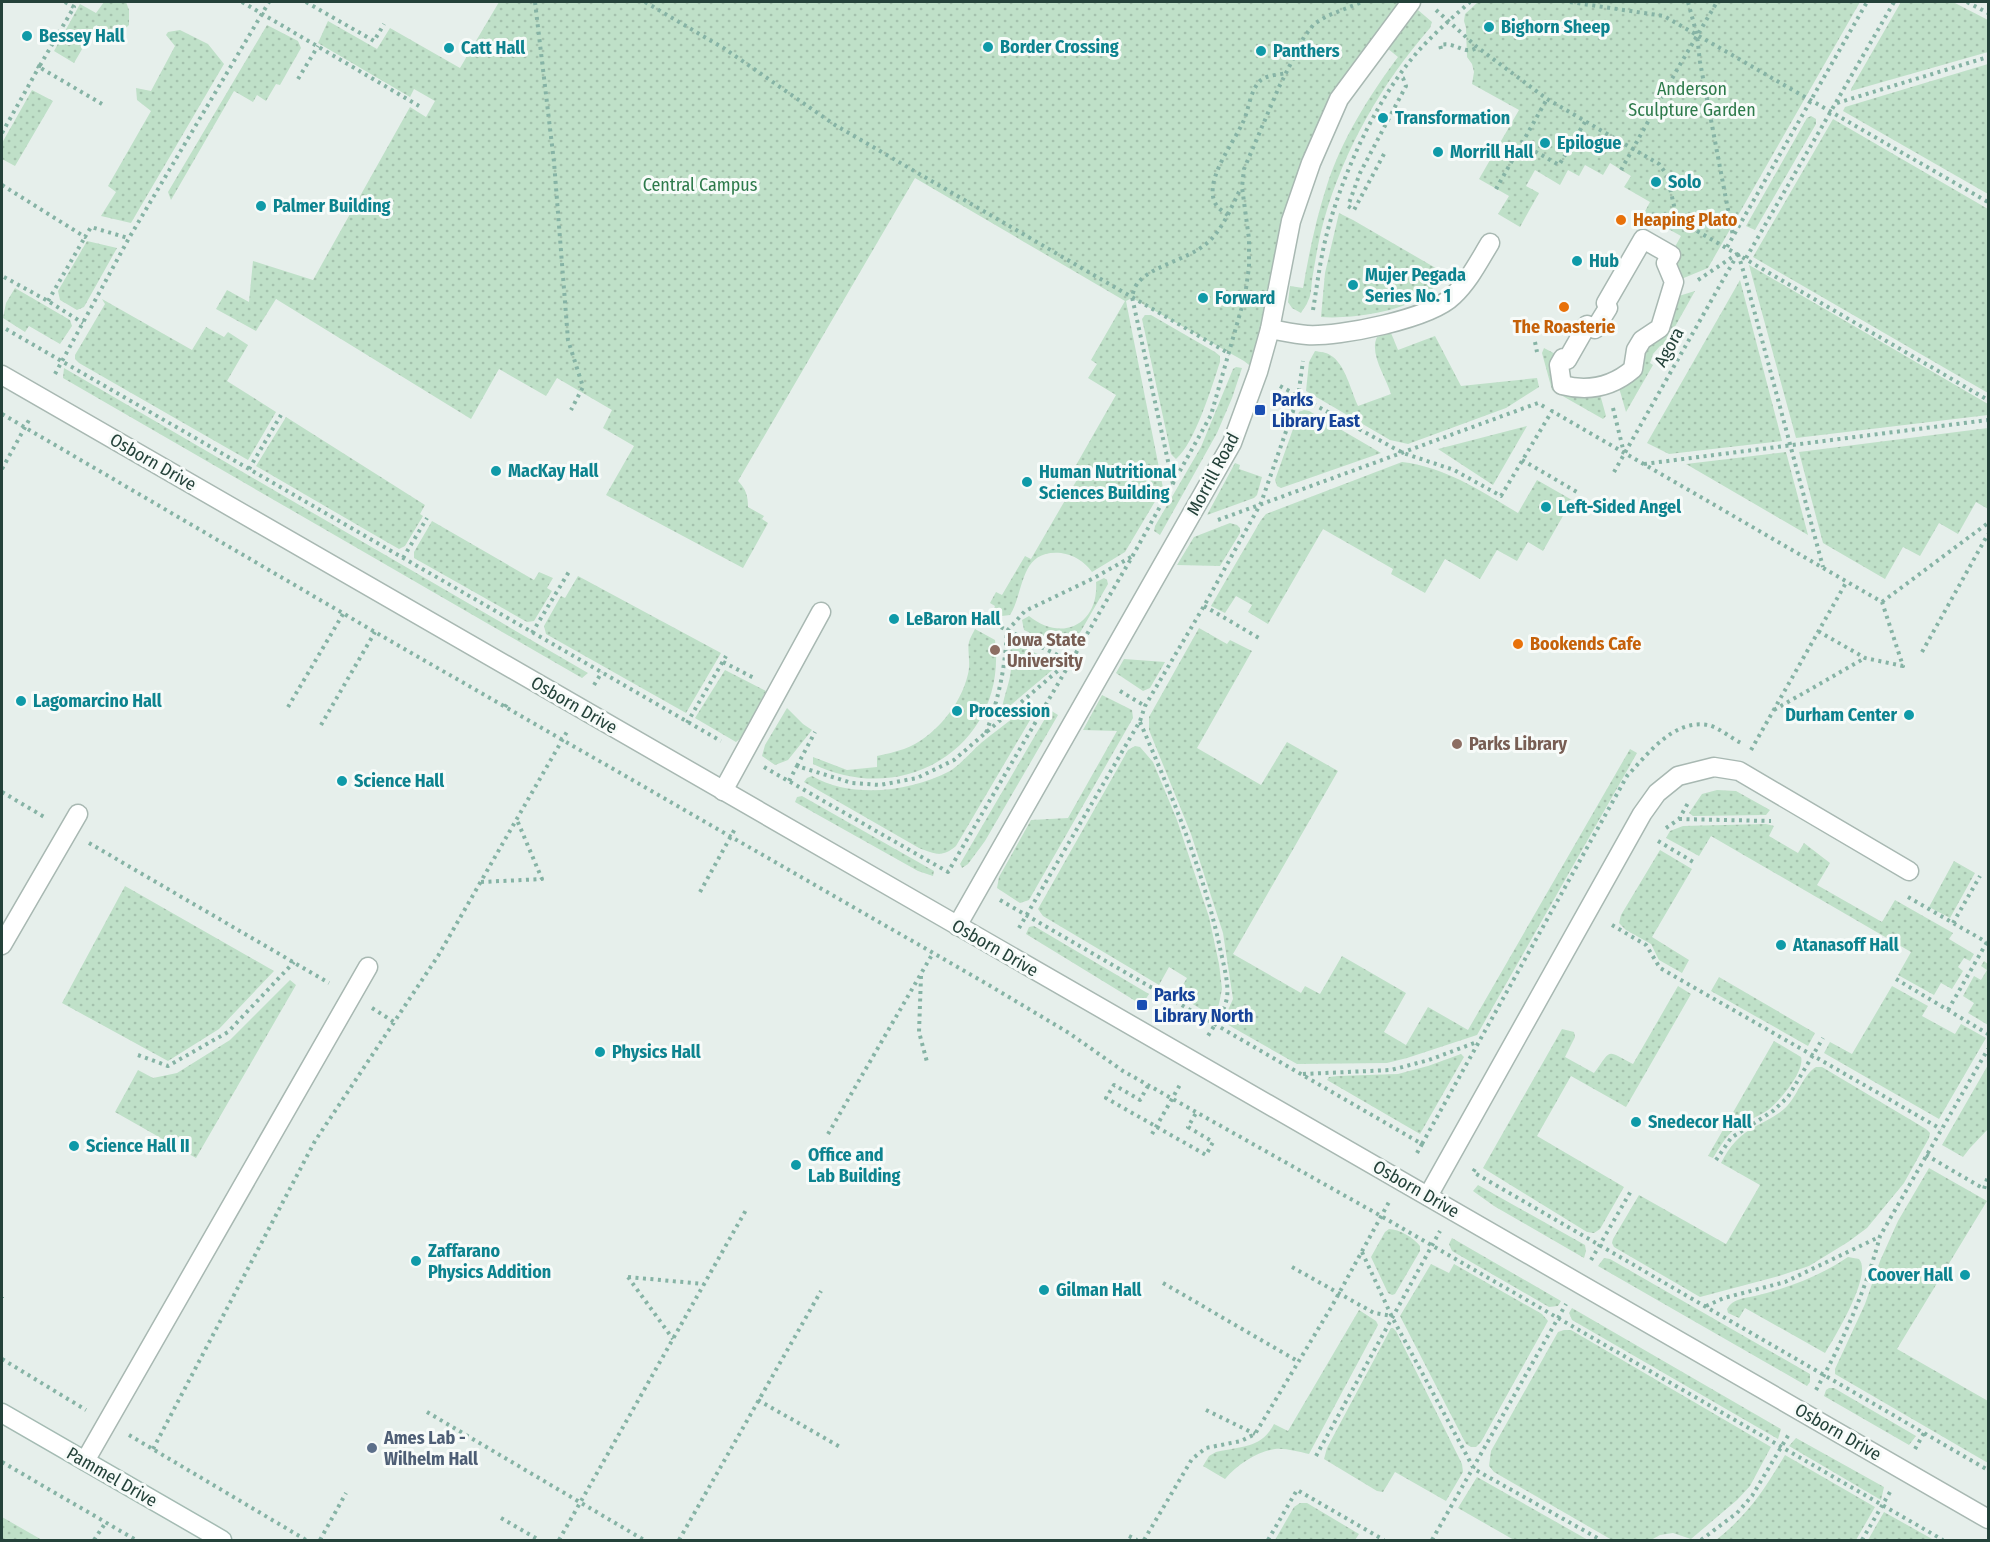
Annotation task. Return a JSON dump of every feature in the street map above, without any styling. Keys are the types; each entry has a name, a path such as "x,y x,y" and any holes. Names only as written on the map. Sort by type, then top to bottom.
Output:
{"street":[{"name":"Morrill Road","path":"957,926 1232,443 1258,372 1270,329 1291,221 1311,163 1339,99 1411,2"},
{"path":"1642,239 1671,255 1666,263 1674,282 1660,328 1650,333 1636,350 1633,369 1617,381 1586,389 1562,385 1559,365 1563,358 1568,360 1587,325 1595,329 1608,308 1606,303 1642,239"},
{"path":"1270,329 1308,335 1351,332 1403,320 1452,298 1490,243"},
{"name":"Osborn Drive","path":"2,375 1989,1519"},
{"path":"723,791 821,612"},
{"path":"1428,1196 1642,814 1657,793 1678,776 1714,767 1739,771 1909,871"},
{"path":"2,945 78,814"},
{"path":"85,1461 368,967"},
{"name":"Pammel Drive","path":"2,1413 222,1540"}],"path":[{"path":"2,133 37,66 74,7 65,2"},
{"path":"242,2 418,106"},
{"path":"55,374 129,238 269,2"},
{"path":"306,2 374,41 384,24"},
{"path":"535,2 554,162 568,340 583,387 572,410"},
{"path":"645,2 726,49 835,126 1230,353"},
{"path":"760,765 948,872 1132,557 1211,415 1245,296 1249,267 1249,239 1242,187 1244,169 1304,36 1314,24 1327,16 1362,2"},
{"path":"1312,317 1326,238 1338,197 1373,118 1399,76 1422,46 1470,2"},
{"path":"1570,2 1664,16 1989,202"},
{"path":"1688,2 1697,35 1700,62 1733,236"},
{"path":"1621,170 1717,2"},
{"path":"1727,247 1867,2"},
{"path":"1746,258 1894,2"},
{"path":"1967,2 1989,13"},
{"path":"1434,9 1477,47 1547,99 1659,164 1667,176 1675,210 1685,224 1989,399"},
{"path":"1441,49 1440,45 1449,44 1468,51 1473,51 1477,47"},
{"path":"298,79 318,46"},
{"path":"1836,103 1989,57"},
{"path":"37,66 102,104"},
{"path":"1228,215 1216,206 1213,194 1215,174 1243,123 1259,81 1286,73"},
{"path":"1384,154 1354,210 1348,206 1348,200 1406,86 1403,78 1399,76"},
{"path":"1496,189 1547,99"},
{"path":"1388,120 1393,123"},
{"path":"1522,144 1559,165 1585,122"},
{"path":"2,185 85,237"},
{"path":"1173,485 1132,297 1135,286 1142,279 1154,271 1195,253 1209,242 1228,215 1242,187"},
{"path":"1665,228 1675,210"},
{"path":"48,301 91,226 129,238"},
{"path":"1737,254 1823,567"},
{"name":"Agora","path":"1614,472 1737,254"},
{"path":"4,277 82,323"},
{"path":"6,329 727,745"},
{"path":"1019,928 1140,721 1145,706 1261,503 1298,397 1304,358"},
{"path":"1279,386 1403,453 1454,470 1501,496 1552,411"},
{"path":"1210,523 1538,403 1882,602 1904,666 1865,658 1818,632"},
{"path":"2,414 343,614 987,984 1069,1033 1148,1086 1558,1317 1943,1540"},
{"path":"249,469 281,415"},
{"path":"1643,464 1989,420"},
{"path":"2,469 25,427"},
{"path":"1522,460 1577,492"},
{"path":"403,558 427,518"},
{"path":"1882,602 1989,523"},
{"path":"1922,652 1989,534"},
{"path":"986,734 999,698 1006,657 1007,631 1025,611 1132,557"},
{"path":"532,633 570,570"},
{"path":"997,898 1422,1144 1627,776 1659,742 1687,726 1709,725 1751,749 1847,581"},
{"path":"1204,606 1259,638"},
{"path":"288,707 343,614"},
{"path":"974,614 1071,660"},
{"path":"321,725 375,632"},
{"path":"428,663 432,656"},
{"path":"687,723 726,656"},
{"path":"1773,710 1865,658"},
{"path":"797,766 852,783 880,785 917,778 954,760 1071,660"},
{"path":"723,662 778,691"},
{"path":"594,685 602,672"},
{"path":"1118,690 1145,706"},
{"path":"505,707 509,700"},
{"path":"1140,721 1180,815 1211,904 1227,996 1224,1007 1206,1039"},
{"path":"153,1449 315,1141 438,956 570,727"},
{"path":"789,781 815,732"},
{"path":"764,777 768,769"},
{"path":"2,792 394,1022"},
{"path":"1679,819 1773,821"},
{"path":"481,882 542,879 516,820"},
{"path":"700,892 731,836"},
{"path":"1658,842 1695,863"},
{"path":"1953,923 1980,876"},
{"path":"1903,895 1988,943 1948,1010"},
{"path":"1612,925 1646,945 1660,968 1941,1129"},
{"path":"909,939 912,933"},
{"path":"828,1134 933,953"},
{"path":"138,1055 168,1066 228,1032 294,962"},
{"path":"921,974 920,1032 927,1062"},
{"path":"987,984 991,978"},
{"path":"1896,979 1989,1034"},
{"path":"1716,1160 1731,1138 1773,1111 1788,1097 1823,1038"},
{"path":"1301,1074 1391,1070 1429,1060 1478,1042"},
{"path":"1816,1390 1857,1306 1871,1271 1880,1236 1989,1049"},
{"path":"1152,1134 1181,1083"},
{"path":"1148,1086 1140,1100 1114,1085 1107,1098 1206,1155 1214,1142 1188,1127 1196,1113"},
{"path":"1926,1155 1984,1188 1989,1176"},
{"path":"1473,1172 1989,1470"},
{"path":"1590,1261 1631,1191"},
{"path":"1144,1540 1192,1459 1206,1448 1241,1441 1254,1434 1340,1294 1389,1202"},
{"path":"560,1540 746,1210"},
{"path":"1316,1456 1441,1229"},
{"path":"1706,1306 1724,1298 1785,1282 1880,1236"},
{"path":"1362,1252 1392,1317 1474,1469 1601,1540"},
{"path":"1292,1267 1374,1313 1392,1317"},
{"path":"673,1339 628,1277 704,1284"},
{"path":"1163,1283 1299,1362"},
{"path":"679,1540 821,1290"},
{"path":"1432,1540 1566,1304"},
{"path":"2,1359 306,1540"},
{"path":"758,1400 842,1448"},
{"path":"1206,1410 1254,1434"},
{"path":"427,1412 644,1540"},
{"path":"1915,1449 1924,1433"},
{"path":"1701,1540 1737,1513 1752,1496 1790,1434"},
{"path":"2,1462 136,1540"},
{"path":"1268,1540 1297,1490 1384,1540"},
{"path":"1862,1540 1890,1492"},
{"path":"320,1540 346,1493"},
{"path":"501,1518 539,1540"},
{"path":"94,1540 105,1522"},
{"path":"1129,1536 1137,1540"}],"green space":[{"path":"104,2 126,2 129,10 129,25 120,32 113,33 96,25 74,63 54,51 80,4 96,13"},
{"name":"Central Campus","path":"499,2 1411,2 1393,26 1311,163 1258,372 1244,361 1132,298 1126,301 1163,488 1125,552 1092,572 1082,562 1066,554 1047,554 1037,558 1025,574 1010,615 1002,616 991,614 995,606 990,603 996,592 1002,595 1025,556 1031,559 1078,478 1071,474 1116,395 1088,378 1097,364 1091,360 1125,301 915,178 738,481 746,493 748,507 764,516 762,519 768,523 743,568 606,495 634,446 603,428 612,410 557,378 546,396 499,369 471,419 276,299 256,331 216,309 227,290 249,302 253,261 313,280 410,107 426,117 435,101 414,89 410,97 318,43 328,21 377,49 390,28 460,68"},
{"name":"Anderson Sculpture Garden","path":"1478,2 1860,2 1708,268 1674,282 1666,263 1681,236 1643,215 1650,202 1624,187 1631,176 1610,163 1603,175 1585,165 1579,176 1568,170 1560,185 1535,170 1526,186 1539,193 1520,227 1498,214 1509,196 1479,179 1519,110 1472,84 1474,72 1467,57 1464,21 1465,14"},
{"path":"1901,2 1953,2 1988,20 1988,52 1851,91 1851,89"},
{"path":"1418,10 1432,22 1430,28 1412,49 1381,94 1342,168 1322,227 1310,295 1301,313 1292,308 1288,302 1290,286 1303,288 1316,223 1333,168 1357,118 1398,57 1387,48"},
{"path":"267,25 298,41 301,48 280,85 276,84 266,101 257,95 253,102 234,91 171,200 168,192"},
{"path":"180,30 208,44 224,64 131,223 101,216 116,192 108,186 151,111 137,100 136,88 151,91 175,46 166,35 168,32"},
{"path":"1988,64 1988,194 1843,111 1845,107"},
{"path":"32,90 53,101 15,166 2,159 2,143"},
{"path":"1811,116 1816,119 1816,124 1755,230 1746,226 1807,118"},
{"path":"1833,119 1988,209 1988,393 1753,257"},
{"path":"1339,213 1446,274 1434,288 1408,304 1357,316 1321,317 1325,273"},
{"path":"87,241 117,248 84,307 77,310 60,300 58,291"},
{"path":"1749,265 1988,404 1988,415 1796,438"},
{"path":"1740,280 1782,441 1669,454 1647,443"},
{"path":"15,288 70,320 72,326 60,344 29,326 25,332 3,318 6,303"},
{"path":"1695,291 1663,348 1660,346 1653,354 1650,363 1653,365 1626,412 1617,381 1669,299"},
{"path":"102,299 192,350 206,327 224,337 228,332 248,345 227,381 276,412 248,460 75,359 75,355 105,304"},
{"path":"1145,315 1151,315 1220,356 1202,414 1190,440 1176,459 1171,454 1142,319"},
{"path":"1391,333 1398,350 1435,336 1461,386 1537,378 1539,387 1506,408 1408,444 1390,440 1306,391 1309,362 1315,351 1328,354 1340,364 1358,406 1391,394 1377,358 1375,344 1377,337"},
{"path":"1544,348 1563,358 1562,385 1598,387 1606,416 1603,419 1552,390 1542,353"},
{"path":"64,368 588,673 582,678 63,378"},
{"path":"1242,368 1217,433 1160,535 1154,531 1155,526 1201,447 1233,369"},
{"path":"1304,410 1381,453 1281,488 1277,486 1275,480 1299,412"},
{"path":"286,417 425,505 420,514 423,516 405,546 399,549 256,466"},
{"path":"1527,426 1493,485 1438,449"},
{"path":"1988,428 1988,509 1976,502 1958,534 1939,523 1920,556 1903,547 1885,579 1823,543 1799,452"},
{"path":"1786,452 1808,535 1686,464"},
{"path":"1402,462 1448,475 1518,513 1537,480 1572,500 1543,551 1528,542 1517,561 1497,550 1480,579 1445,559 1425,593 1391,574 1393,569 1323,529 1268,624 1248,612 1252,605 1236,596 1225,613 1211,606 1266,514"},
{"path":"1235,463 1240,465 1239,469 1262,477 1257,495 1207,515"},
{"path":"432,521 534,580 539,572 553,578 547,588 552,591 534,621 527,622 414,558 414,552"},
{"path":"1230,523 1240,528 1240,533 1220,566 1177,565 1194,537"},
{"path":"578,576 721,653 686,713 546,634 544,626 561,596 565,598"},
{"path":"1104,578 1108,584 1074,640 1056,645 1024,630 1022,620 1029,616 1041,624 1054,628 1076,625 1091,609 1096,582"},
{"path":"1199,628 1227,644 1230,640 1252,651 1197,748 1261,785 1287,742 1338,771 1233,954 1301,993 1305,986 1320,994 1342,956 1406,993 1384,1032 1406,1045 1428,1007 1468,1030 1630,749 1637,753 1477,1035 1387,1063 1297,1064 1225,1023 1224,1019 1233,999 1223,933 1191,834 1149,730 1149,717"},
{"path":"975,629 995,640 995,677 985,710 967,737 943,758 914,772 882,778 848,776 813,764 813,757 847,770 877,767 877,756 915,744 936,729 953,708 964,686 968,674 970,639"},
{"path":"1012,645 1018,645 1053,661 1057,663 1057,666 1006,709 1002,709 1010,675"},
{"path":"1124,659 1165,662 1150,688 1143,691 1116,673"},
{"path":"725,670 766,691 741,738 736,742 695,718"},
{"path":"1102,695 1132,710 1133,718 1029,900 1020,903 997,888 999,877 1031,820 1068,818 1117,731 1083,730"},
{"path":"1028,707 1032,708 1033,715 956,846 947,852 934,853 919,848 804,782 812,776 845,788 863,790 899,788 917,784 950,771 981,743"},
{"path":"787,708 812,730 788,760 775,765 762,756 765,745"},
{"path":"1050,710 1058,715 985,841 968,864 962,868 960,864"},
{"path":"1135,746 1140,747 1153,762 1177,820 1209,917 1222,989 1214,1017 1191,1003 1194,996 1181,988 1187,978 1169,967 1159,985 1043,916 1038,909 1128,750"},
{"path":"1717,790 1736,791 1770,810 1766,815 1693,816 1689,813 1702,794"},
{"path":"802,796 934,871 933,876 918,871 795,802 797,797"},
{"path":"1766,824 1774,826 1769,836 1798,853 1804,843 1830,863 1817,885 1882,922 1895,900 1953,933 1949,939 1974,954 1970,961 1964,958 1958,967 1963,971 1952,989 1941,983 1934,995 1898,975 1911,952 1711,836 1699,856 1666,838 1670,831 1683,826"},
{"path":"1660,850 1692,869 1652,937 1689,960 1682,973 1659,960 1651,944 1626,930 1619,923 1621,915"},
{"path":"1954,861 1975,873 1950,918 1929,907"},
{"path":"125,886 274,971 219,1029 168,1061 62,1003"},
{"path":"1034,926 1149,994 1142,1005 1026,934 1029,927"},
{"path":"1984,961 1988,964 1988,1025 1968,1013 1974,1003 1963,996 1974,976 1981,980 1987,970 1981,966"},
{"path":"1719,977 1815,1033 1808,1046 1711,991"},
{"path":"290,980 296,985 196,1158 115,1112 138,1070 153,1078 177,1073 230,1040"},
{"path":"1678,986 1691,994 1626,1107 1571,1076 1537,1136 1624,1187 1600,1229 1594,1233 1587,1232 1483,1168 1562,1029 1574,1032 1575,1037 1565,1057 1594,1073 1610,1054 1633,1064"},
{"path":"1892,986 1928,1006 1922,1016 1955,1034 1961,1024 1986,1038 1939,1119 1824,1053 1830,1042 1852,1054"},
{"path":"1774,1041 1801,1057 1795,1078 1773,1106 1735,1129 1713,1158 1708,1156"},
{"path":"1461,1054 1464,1057 1420,1134 1327,1080 1329,1077 1338,1076 1398,1074"},
{"path":"1988,1065 1988,1129 1963,1157 1942,1145"},
{"path":"1822,1067 1930,1133 1904,1183 1867,1228 1809,1266 1700,1297 1614,1247 1613,1239 1639,1195 1726,1244 1760,1185 1721,1163 1731,1146 1740,1137 1785,1109 1811,1070"},
{"path":"1929,1168 1987,1201 1897,1349 1988,1401 1988,1463 1835,1374 1835,1369 1865,1304 1880,1261 1898,1221"},
{"path":"1478,1185 1585,1245 1584,1258 1494,1206 1473,1191"},
{"path":"1389,1229 1406,1235 1420,1246 1420,1251 1395,1294 1392,1295 1388,1293 1371,1257"},
{"path":"1452,1238 1561,1301 1558,1306 1549,1307 1452,1251 1449,1244"},
{"path":"1848,1257 1859,1259 1862,1267 1861,1278 1851,1306 1825,1353 1745,1308 1739,1318 1728,1313 1727,1309 1735,1301 1803,1281"},
{"path":"1604,1258 1610,1259 1810,1374 1810,1382 1807,1386 1598,1266"},
{"path":"1431,1264 1449,1273 1454,1264 1542,1314 1548,1321 1481,1442 1476,1447 1466,1444 1400,1316"},
{"path":"1572,1308 1781,1429 1778,1439 1572,1320 1569,1313"},
{"path":"1359,1310 1376,1321 1378,1325 1309,1454 1284,1449 1261,1453 1247,1460 1225,1479 1203,1466 1209,1456 1216,1452 1257,1442 1269,1432 1274,1424 1288,1431"},
{"path":"1391,1328 1396,1331 1462,1464 1463,1472 1446,1501 1395,1472 1383,1492 1377,1491 1324,1459 1327,1448"},
{"path":"1571,1330 1771,1447 1750,1486 1691,1539 1673,1533 1660,1535 1651,1540 1612,1540 1494,1472 1489,1466 1491,1451 1558,1332"},
{"path":"1829,1388 1834,1388 1916,1436 1909,1445 1824,1396"},
{"path":"1796,1438 1884,1487 1881,1500 1789,1446"},
{"path":"1785,1455 1875,1507 1856,1540 1716,1540 1738,1521 1755,1501"},
{"path":"1477,1477 1588,1540 1514,1540 1458,1508"},
{"path":"1300,1503 1307,1503 1359,1534 1355,1540 1275,1540 1294,1507"},
{"path":"1884,1512 1934,1540 1868,1540"},
{"path":"2,1517 42,1540 2,1540"}],"place":[{"name":"Bighorn Sheep","path":"1489,27"},
{"name":"Bessey Hall","path":"27,36"},
{"name":"Border Crossing","path":"988,47"},
{"name":"Catt Hall","path":"449,48"},
{"name":"Panthers","path":"1261,51"},
{"name":"Transformation","path":"1383,118"},
{"name":"Epilogue","path":"1545,143"},
{"name":"Morrill Hall","path":"1438,152"},
{"name":"Solo","path":"1656,182"},
{"name":"Palmer Building","path":"261,206"},
{"name":"Heaping Plato","path":"1621,220"},
{"name":"Hub","path":"1577,261"},
{"name":"Mujer Pegada Series No. 1","path":"1353,285"},
{"name":"Forward","path":"1203,298"},
{"name":"The Roasterie","path":"1564,307"},
{"name":"Parks Library East","path":"1260,410"},
{"name":"MacKay Hall","path":"496,471"},
{"name":"Human Nutritional Sciences Building","path":"1027,482"},
{"name":"Left-Sided Angel","path":"1546,507"},
{"name":"LeBaron Hall","path":"894,619"},
{"name":"Bookends Cafe","path":"1518,644"},
{"name":"Iowa State University","path":"995,650"},
{"name":"Lagomarcino Hall","path":"21,701"},
{"name":"Procession","path":"957,711"},
{"name":"Durham Center","path":"1909,715"},
{"name":"Parks Library","path":"1457,744"},
{"name":"Science Hall","path":"342,781"},
{"name":"Atanasoff Hall","path":"1781,945"},
{"name":"Parks Library North","path":"1142,1005"},
{"name":"Physics Hall","path":"600,1052"},
{"name":"Snedecor Hall","path":"1636,1122"},
{"name":"Science Hall II","path":"74,1146"},
{"name":"Office and Lab Building","path":"796,1165"},
{"name":"Zaffarano Physics Addition","path":"416,1261"},
{"name":"Coover Hall","path":"1965,1275"},
{"name":"Gilman Hall","path":"1044,1290"},
{"name":"Ames Lab - Wilhelm Hall","path":"372,1448"}]}
